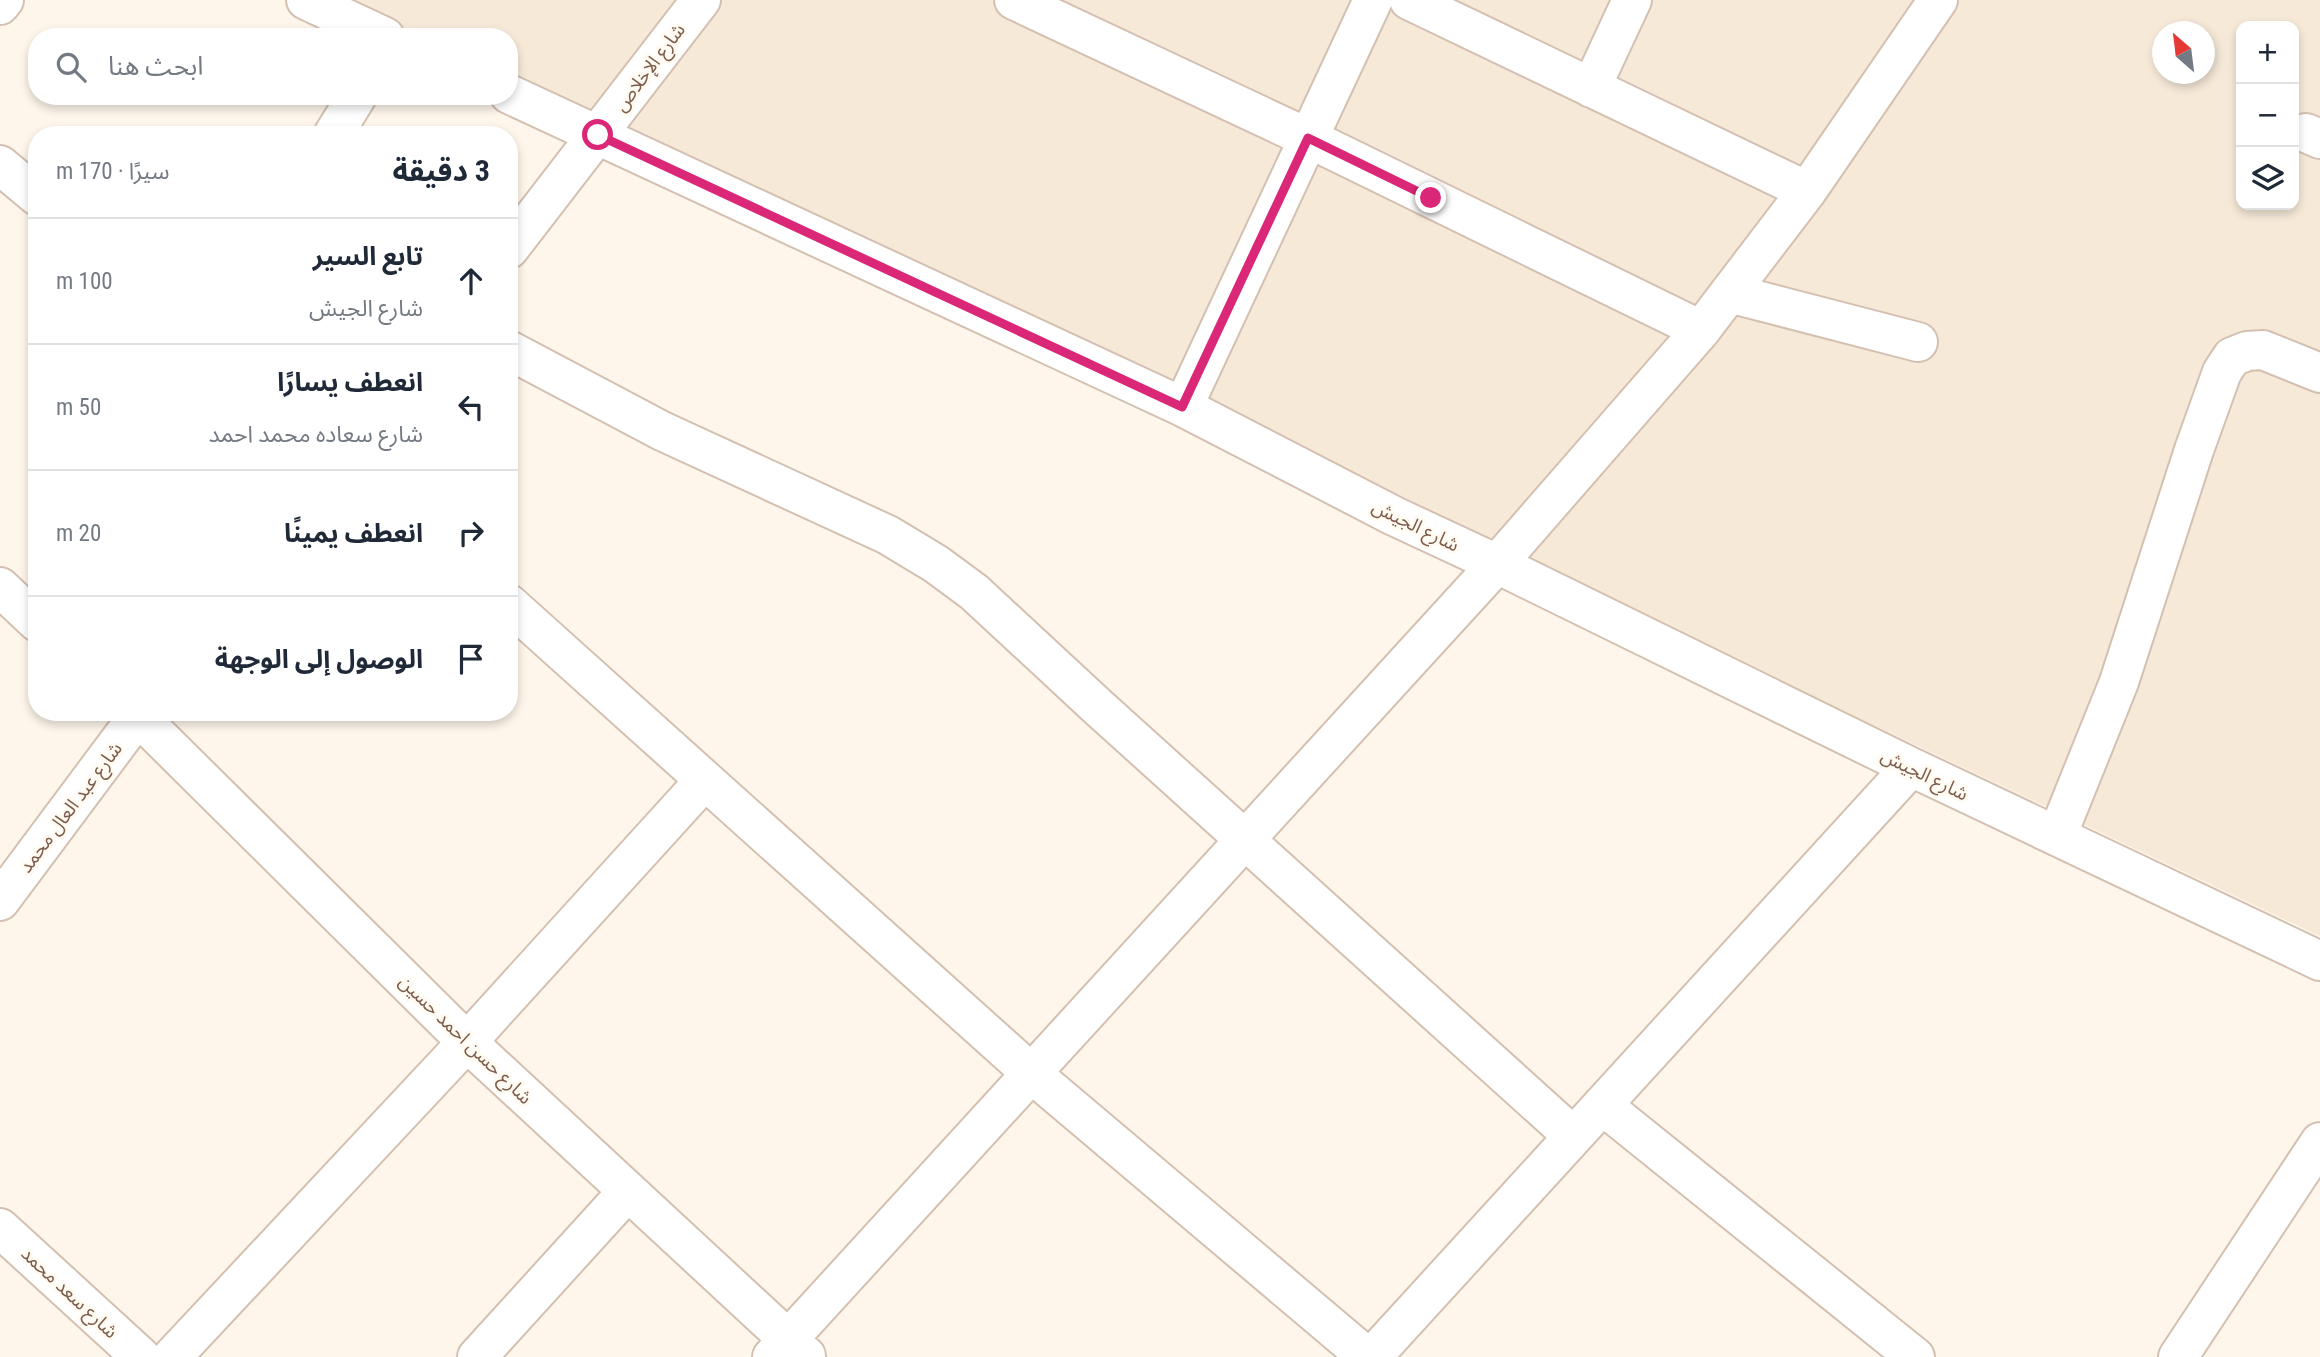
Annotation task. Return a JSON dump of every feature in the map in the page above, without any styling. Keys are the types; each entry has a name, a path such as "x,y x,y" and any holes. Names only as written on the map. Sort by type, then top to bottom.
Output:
{"street":[{"path":"0,5 4,0"},
{"path":"306,0 365,28"},
{"name":"شارع الإخلاص","path":"598,135 701,0"},
{"path":"1014,0 1308,138 1701,330"},
{"path":"1182,407 1373,0"},
{"path":"1409,0 1807,191"},
{"path":"1591,88 1632,0"},
{"path":"789,1351 1031,1073 1497,564 1701,330 1807,191 1938,0"},
{"name":"شارع الجيش","path":"518,98 1182,407 1394,516 1911,767 2320,961"},
{"path":"339,126 351,105"},
{"path":"518,237 598,135"},
{"path":"0,165 28,188"},
{"path":"1729,293 1918,342"},
{"path":"2057,836 2119,682 2222,372 2232,357 2247,351 2263,350 2320,373"},
{"path":"518,355 682,440 888,535 936,564 974,592 1573,1136"},
{"path":"0,587 28,613"},
{"path":"518,612 1031,1073 1370,1357 1911,767"},
{"name":"شارع عبد العال محمد","path":"0,901 133,721"},
{"name":"شارع حسن احمد حسين","path":"145,721 467,1042 628,1192 789,1351"},
{"path":"172,1357 467,1042 705,780"},
{"path":"1602,1105 1915,1357"},
{"path":"2178,1357 2320,1142"},
{"path":"477,1357 628,1192"},
{"name":"شارع سعد محمد","path":"0,1228 141,1357"}],"shaded area":[{"path":"338,0 2320,0 2320,936 518,85 518,28 397,28"}],"route":[{"path":"598,135 1182,407 1308,138 1431,198"}]}
